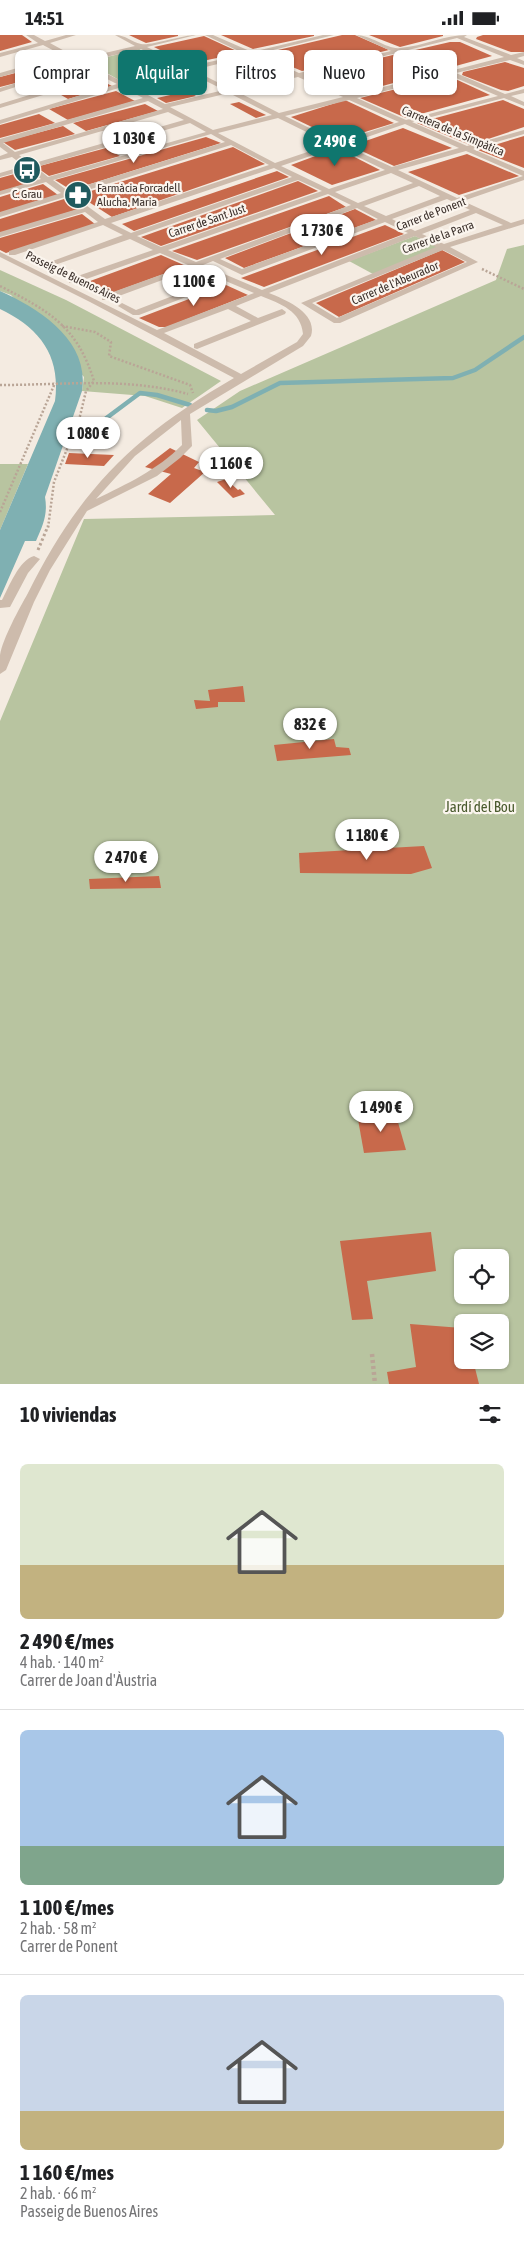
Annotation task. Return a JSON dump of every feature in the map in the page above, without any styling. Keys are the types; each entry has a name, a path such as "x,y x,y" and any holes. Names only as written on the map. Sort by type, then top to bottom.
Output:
{"street":[{"path":"29,35 55,50"},
{"path":"0,55 73,35"},
{"path":"118,35 149,50"},
{"path":"108,54 193,35"},
{"name":"Carretera de la Simpàtica","path":"208,35 243,50"},
{"path":"264,50 331,35"},
{"path":"358,35 395,50"},
{"path":"401,50 458,35 524,63"},
{"path":"294,76 393,52"},
{"path":"457,71 524,54"},
{"path":"0,75 15,70"},
{"name":"Carretera de la Simpàtica","path":"294,74 524,174"},
{"path":"457,76 524,104"},
{"path":"0,90 15,85"},
{"path":"0,122 118,86"},
{"path":"0,193 212,132 393,86"},
{"path":"12,253 405,122 524,91"},
{"path":"0,158 165,108 217,94"},
{"path":"0,106 36,95"},
{"path":"140,95 299,177 474,262"},
{"path":"238,95 338,145 510,225"},
{"path":"0,670 39,580 78,513 135,451 185,413 300,344 308,334 305,319 300,312 262,292 160,250 105,223 29,167 0,143 148,99"},
{"path":"45,109 52,113"},
{"path":"59,117 84,133 129,155"},
{"path":"0,175 189,121"},
{"name":"Carrer de Sant Just","path":"72,281 391,170 524,132"},
{"path":"0,215 232,142"},
{"path":"43,267 299,177"},
{"path":"457,200 524,178"},
{"path":"102,301 212,258 419,183"},
{"path":"212,258 242,272 447,196"},
{"path":"0,235 86,209"},
{"name":"Carrer de Ponent","path":"157,333 476,210"},
{"name":"Carrer de la Parra","path":"305,303 443,247 524,221"},
{"path":"467,239 474,262"},
{"name":"Passeig de Buenos Aires","path":"0,254 102,301 241,379"},
{"name":"Carrer de l'Abeurador","path":"305,303 337,321 474,262"},
{"path":"102,301 114,302 136,313 217,282"},
{"path":"228,305 258,322"},
{"path":"197,346 282,312"},
{"path":"78,513 150,475 176,457 187,446 185,413"},
{"path":"3,604 22,572 34,559"}],"path":[{"path":"139,50 141,46"},
{"path":"495,275 524,289"},
{"path":"0,286 31,302 60,325 84,352 94,381"},
{"path":"0,385 115,381 152,385 193,396 190,385 109,356 111,342 95,332 60,325"},
{"path":"34,559 49,525 54,482 80,416 86,391 94,381"},
{"path":"0,512 55,383"},
{"path":"372,1354 375,1384"}],"green space":[{"path":"118,54 118,79 108,74 108,57"},
{"path":"415,236 439,247 373,274 349,261"},
{"name":"Jardí del Bou","path":"524,245 524,1384 0,1384 0,721 84,519 275,515 197,420 240,391 496,280 507,249"},
{"path":"0,270 66,300 221,381 182,408 145,396 82,391 84,377 11,295 0,291"},
{"path":"0,464 28,464 0,530"}],"water":[{"path":"0,291 46,317 70,342 78,357 82,373 82,391 45,497 46,509 43,525 36,541 25,541 0,598 0,530 55,401 56,385 55,370 45,345 26,325 0,309"}],"building":[{"path":"0,35 22,35 32,42 0,51"},
{"path":"129,35 178,35 178,36 146,43"},
{"path":"221,35 314,35 314,36 253,49"},
{"path":"342,35 355,35 389,50 304,50 304,71 302,71 294,68 294,50 278,50"},
{"path":"369,35 443,35 443,36 400,47"},
{"path":"483,35 524,35 524,52 511,52 476,39"},
{"path":"204,36 234,50 217,50 217,58 207,60 207,50 160,50 154,47"},
{"path":"450,42 460,42 492,56 457,66 457,50 415,50"},
{"path":"393,55 393,83 383,86 383,57"},
{"path":"505,62 524,68 524,86 508,91 501,90 462,75 463,72"},
{"path":"15,73 15,83 0,87 0,77"},
{"path":"457,80 490,95 406,118 360,98 383,95 383,92 393,90 393,95 457,95"},
{"path":"116,91 118,95 124,95 135,101 68,120 49,109 101,95 108,95 108,93"},
{"path":"61,95 82,95 68,99"},
{"path":"170,95 196,96 166,103 157,98"},
{"path":"345,100 394,123 339,140 291,117"},
{"path":"503,100 524,109 524,127 470,145 417,123"},
{"path":"239,102 266,115 256,118 230,104"},
{"path":"145,104 158,111 86,131 73,123"},
{"path":"39,114 55,123 0,138 0,125"},
{"path":"63,126 75,134 15,150 3,142"},
{"path":"403,128 452,148 394,166 351,146"},
{"path":"524,136 524,168 478,150"},
{"path":"206,137 221,143 71,190 55,180"},
{"path":"233,147 265,164 112,217 78,195"},
{"path":"106,148 120,156 49,176 36,167"},
{"path":"337,148 380,170 332,185 291,165"},
{"path":"467,154 519,176 459,195 408,172"},
{"path":"25,171 38,180 0,192 0,178"},
{"path":"277,171 289,177 134,231 122,224"},
{"path":"298,181 318,191 161,246 141,237"},
{"path":"43,184 58,195 0,213 0,197"},
{"path":"329,196 346,207 197,260 172,251"},
{"path":"64,199 79,209 0,234 0,219"},
{"path":"355,209 376,220 244,268 225,258"},
{"path":"82,214 95,224 6,253 0,250 0,238"},
{"path":"385,225 404,234 264,287 241,278"},
{"path":"442,250 465,262 339,317 316,303"},
{"path":"161,255 186,266 106,295 82,284"},
{"path":"226,285 248,295 167,327 159,327 139,318"},
{"path":"170,448 199,462 194,468 205,472 170,503 148,494 171,474 145,467"},
{"path":"69,453 114,455 104,466 65,464"},
{"path":"226,479 245,494 233,498 217,482"},
{"path":"243,686 245,702 218,702 218,707 196,709 194,700 210,701 208,690"},
{"path":"334,739 336,747 349,748 351,755 277,761 274,745"},
{"path":"424,846 432,868 411,874 300,873 299,853"},
{"path":"159,876 161,888 90,889 89,879"},
{"path":"395,1112 406,1150 364,1153 357,1114"},
{"path":"431,1232 436,1271 367,1281 373,1319 352,1320 340,1241"},
{"path":"410,1324 454,1327 454,1369 475,1369 479,1384 389,1384 387,1372 416,1367"}],"waterway":[{"path":"207,410 216,411 232,407 280,383 453,378 475,370 524,337"},
{"path":"89,431 140,393 157,395 190,405"}],"place":[{"name":"C. Grau","path":"27,170"},
{"name":"Farmàcia Forcadell Alucha, Maria","path":"78,195"}]}
